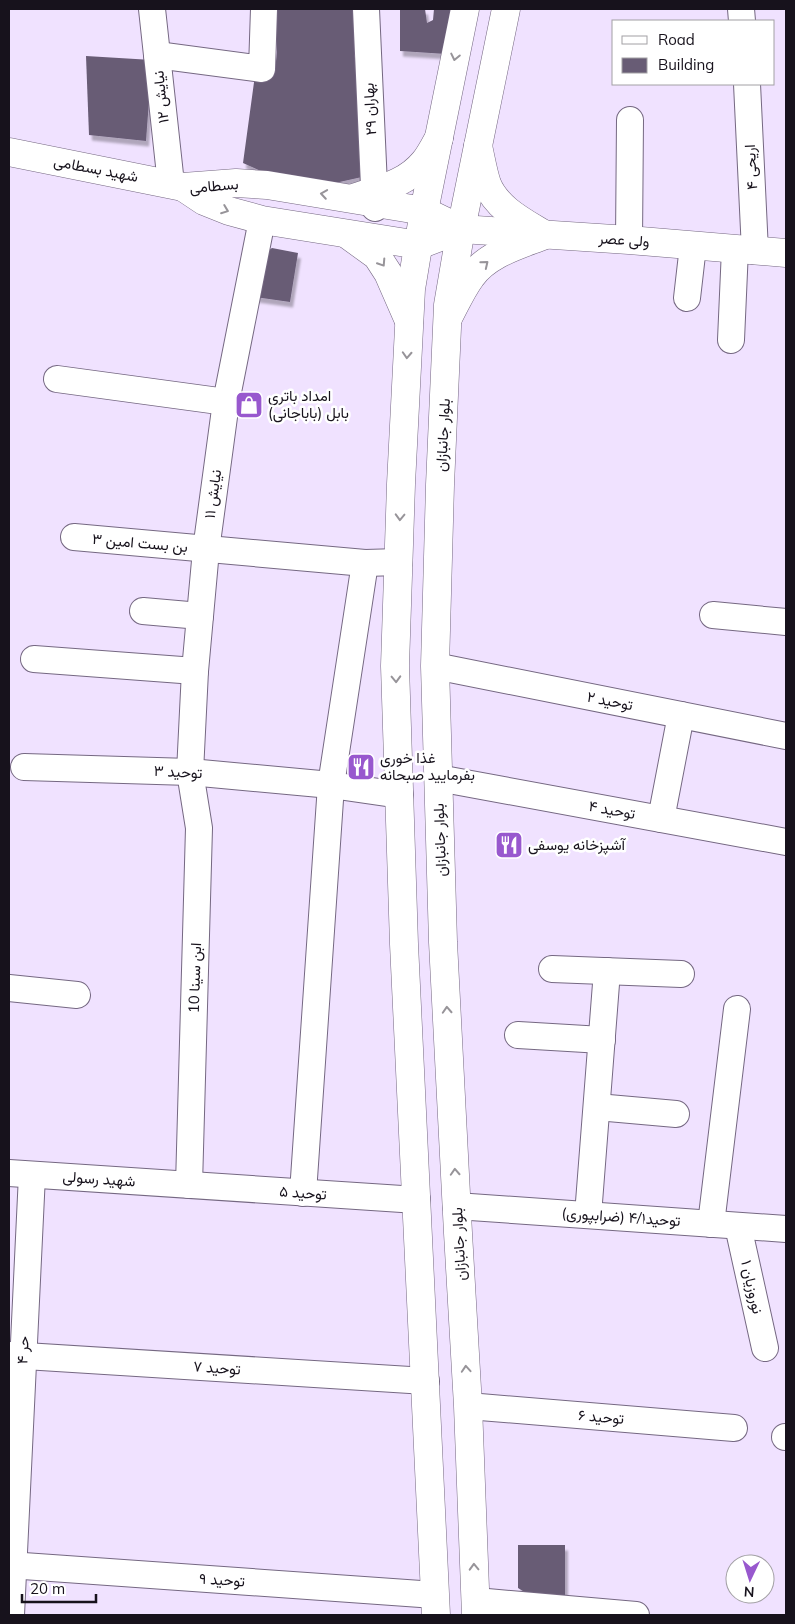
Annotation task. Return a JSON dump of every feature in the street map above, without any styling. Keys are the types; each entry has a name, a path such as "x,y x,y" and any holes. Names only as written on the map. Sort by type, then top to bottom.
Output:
{"main road":[{"path":"436,1605 404,944 395,666 411,289 438,138 465,9"},
{"name":"بلوار جانبازان","path":"476,1608 468,1406 443,942 434,666 448,305 461,229 506,9"},
{"path":"369,200 386,188 409,177 426,160 438,138"},
{"path":"478,146 488,185 497,201 514,216 545,235"},
{"name":"شهید بسطامی","path":"9,152 177,186"},
{"name":"بسطامی","path":"177,186 267,185 369,200 424,211 461,229"},
{"name":"بسطامی","path":"177,186 229,212 262,220 419,245"},
{"path":"419,245 461,229"},
{"name":"ولی عصر","path":"461,229 786,253"},
{"path":"345,233 377,256 388,272 409,321"},
{"path":"448,318 471,276 487,261 509,248 545,235"}],"street":[{"name":"نیایش ۱۲","path":"152,9 177,186"},
{"path":"157,55 262,69 264,9"},
{"name":"بهاران ۲۹","path":"366,9 369,200"},
{"name":"اریحی ۴","path":"731,340 745,250 747,85"},
{"path":"629,240 630,120"},
{"name":"نیایش ۱۱","path":"190,772 195,671 206,550 226,402 262,220"},
{"path":"687,298 693,246"},
{"path":"57,379 226,402"},
{"name":"بن بست امین ۳","path":"74,537 364,563 398,562"},
{"path":"303,1193 331,785 364,563"},
{"path":"143,611 200,616"},
{"path":"713,615 786,622"},
{"path":"34,659 195,671"},
{"name":"توحید ۲","path":"434,666 786,736"},
{"path":"661,819 681,715"},
{"name":"توحید ۳","path":"24,767 190,772 331,785 400,795"},
{"name":"ابن سینا 10","path":"189,1185 199,828 190,772"},
{"name":"توحید ۴","path":"438,778 786,842"},
{"path":"552,969 681,974"},
{"path":"588,1215 607,970"},
{"path":"9,988 77,995"},
{"path":"711,1224 737,1009"},
{"path":"518,1035 602,1040"},
{"path":"596,1107 676,1114"},
{"name":"شهید رسولی","path":"20,1174 189,1185"},
{"name":"حر ۴","path":"11,1615 20,1174"},
{"name":"توحید ۵","path":"189,1185 417,1200"},
{"name":"توحید۴/۱ (ضرابپوری)","path":"456,1206 786,1229"},
{"name":"نوروزیان ۱","path":"738,1226 766,1348"},
{"name":"توحید ۷","path":"16,1355 426,1381"},
{"name":"توحید ۶","path":"468,1406 734,1428"},
{"name":"توحید ۹","path":"11,1565 436,1605"},
{"path":"476,1608 636,1615"}],"building":[{"path":"275,9 355,9 354,55 358,67 362,177 326,185 274,177 243,163 255,75 263,69 275,70 277,52"},
{"path":"400,9 425,9 427,23 433,20 434,9 456,9 446,54 400,51"},
{"path":"86,56 152,60 146,141 89,135"},
{"path":"272,248 298,253 290,302 248,296 256,259"},
{"path":"518,1545 565,1545 565,1599 536,1599 518,1588"}],"place":[{"name":"امداد باتری بابل (باباجانی)","path":"249,405"},
{"name":"غذا خوری بفرمایید صبحانه","path":"361,767"},
{"name":"آشپزخانه یوسفی","path":"509,845"}]}
